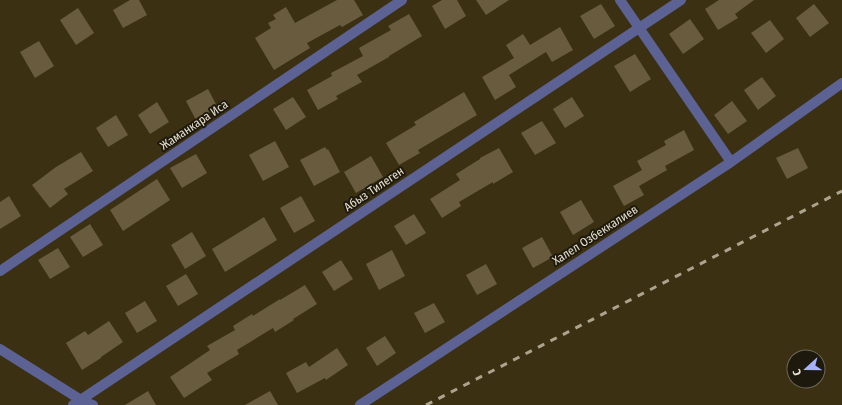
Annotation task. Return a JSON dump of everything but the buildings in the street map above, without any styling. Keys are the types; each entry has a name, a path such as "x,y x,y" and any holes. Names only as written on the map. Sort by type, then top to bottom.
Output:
{"street":[{"name":"Жаманкара Иса","path":"0,271 402,0"},
{"path":"620,0 731,162"},
{"name":"Абыз Тилеген","path":"77,402 681,0"},
{"name":"Халел Озбеккалиев","path":"360,405 731,162 842,83"},
{"path":"0,349 77,402 93,405"}],"railway":[{"path":"426,405 842,191"}]}
